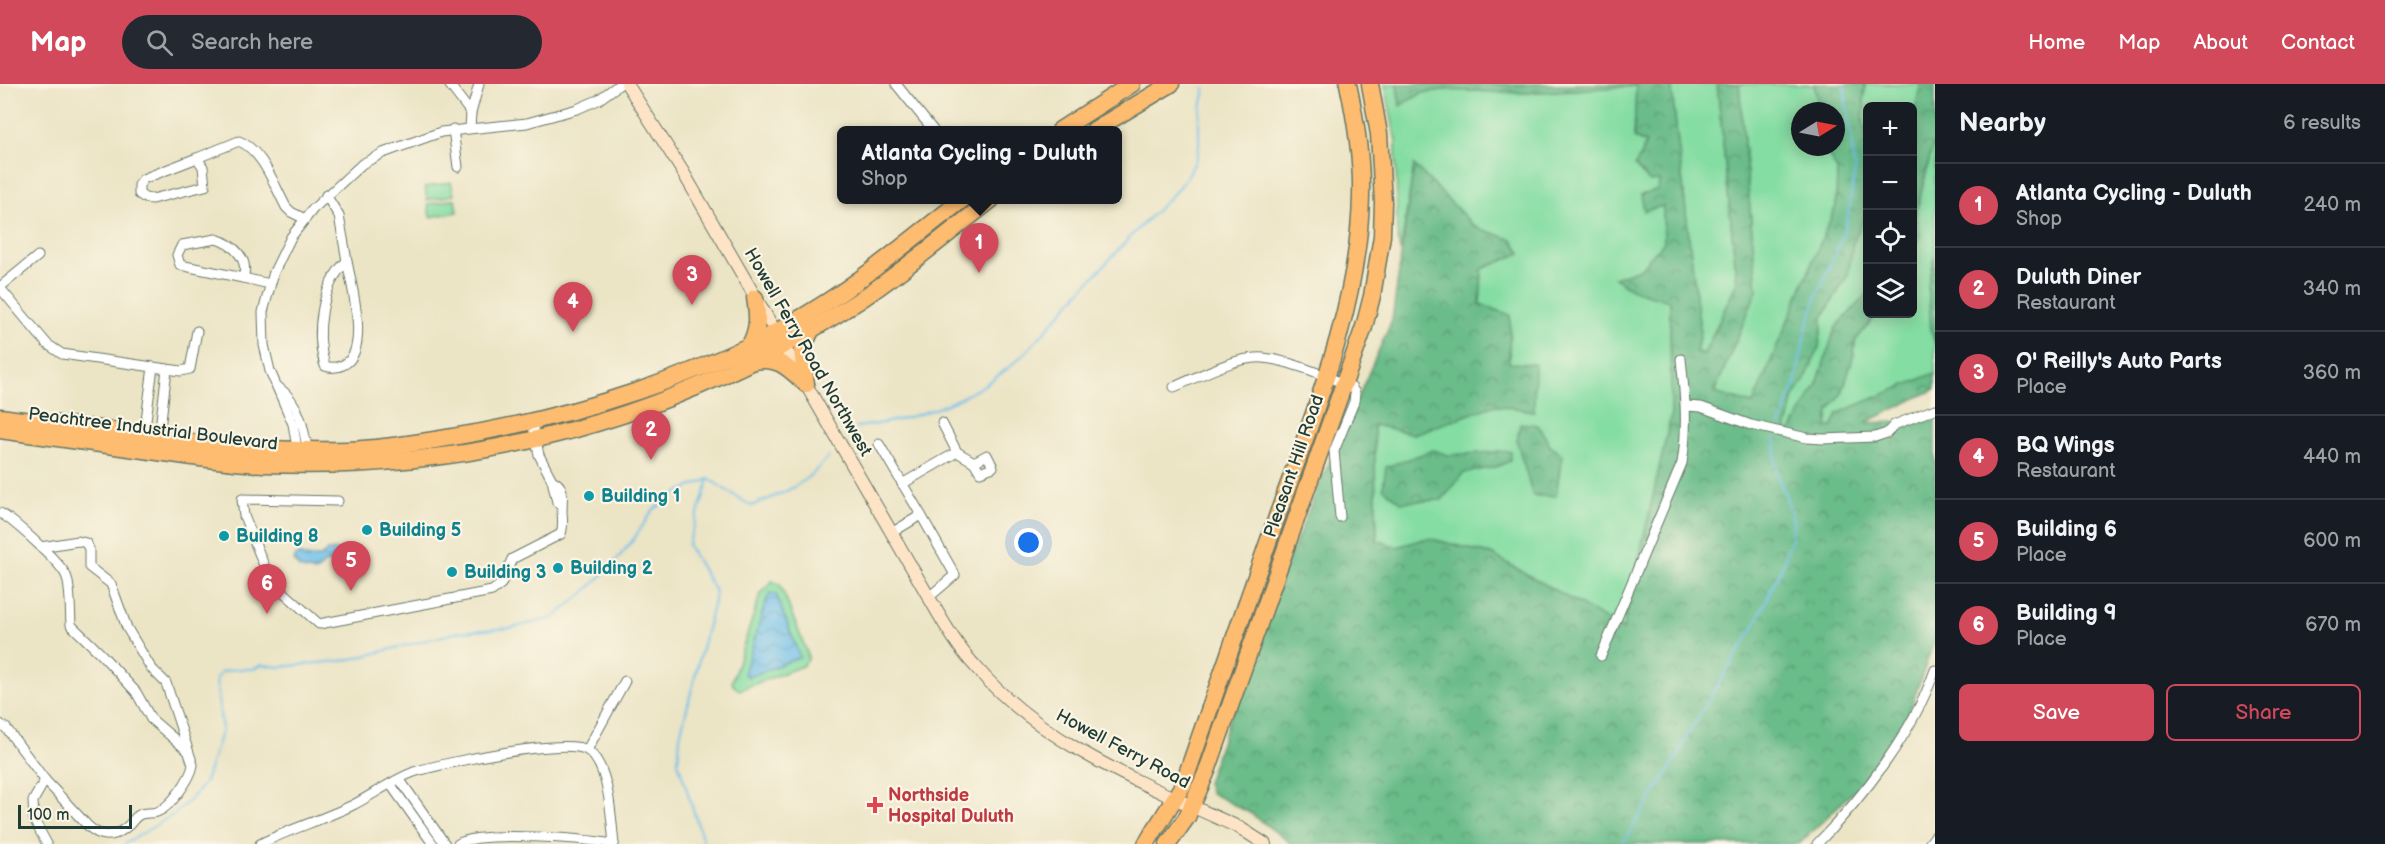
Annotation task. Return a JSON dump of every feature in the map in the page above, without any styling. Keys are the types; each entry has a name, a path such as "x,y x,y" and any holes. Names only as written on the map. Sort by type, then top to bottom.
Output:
{"highway":[{"path":"1066,126 1132,84"},
{"path":"1101,126 1171,84"},
{"name":"Pleasant Hill Road","path":"1146,844 1176,798 1191,763 1325,377 1351,287 1361,198 1360,156 1348,84"},
{"name":"Pleasant Hill Road","path":"1168,844 1192,806 1211,760 1364,327 1382,236 1382,158 1371,84"},
{"name":"Peachtree Industrial Boulevard","path":"0,417 304,457 388,463 432,459 536,440 600,423 668,400 780,338 957,204"},
{"name":"Peachtree Industrial Boulevard","path":"780,338 812,328 862,298 985,204"},
{"path":"755,297 759,319 750,354 784,364 806,384"},
{"path":"806,384 802,350 812,328"},
{"name":"Peachtree Industrial Boulevard","path":"0,430 202,459 261,464 476,433 532,421 648,387 724,358 750,354"}],"street":[{"path":"449,84 471,113"},
{"path":"470,128 471,113 479,84"},
{"path":"304,457 298,408 288,394 278,387 270,371 264,345 263,312 270,284 291,237 305,219 326,195 362,164 416,141 453,129 527,123 577,109 598,100 620,84"},
{"name":"Howell Ferry Road Northwest","path":"627,84 683,172 954,639"},
{"path":"896,84 930,126"},
{"path":"453,129 458,167"},
{"path":"197,158 203,167 206,186 162,198 145,198 139,194 139,185 143,179 239,141 249,145 259,158 286,207 305,219"},
{"path":"326,195 339,216 347,261 355,309 358,345 355,355 348,363 331,368 325,366 323,358 321,322 333,279 347,261"},
{"path":"243,278 246,267 241,254 224,241 207,240 182,245 178,249 180,265 270,284"},
{"path":"38,256 0,287 47,344 62,354 181,371 190,369 197,331"},
{"path":"1174,387 1236,363 1263,358 1344,384 1355,393 1354,402 1334,451 1340,517"},
{"path":"1601,656 1682,463 1687,436 1681,359"},
{"path":"151,436 153,367"},
{"path":"151,436 167,369"},
{"path":"1686,406 1701,407 1751,425 1808,438 1823,439 1875,437 1887,433 1894,425 1935,409"},
{"path":"338,501 242,499 244,516 270,580 319,624 492,591 501,584 512,559 561,534 564,498 561,487 552,480 539,455 532,421"},
{"path":"942,423 957,452 974,462"},
{"path":"879,444 955,575 930,597"},
{"path":"902,484 957,452"},
{"path":"0,513 9,518 41,547 67,576 71,625 136,692 152,719 187,750"},
{"path":"893,532 921,515"},
{"path":"0,724 6,728 45,780 88,826 104,837 117,834 137,816 158,812 168,805 192,774 193,765 182,726 166,683 151,668 127,627 111,584 89,567 86,543 78,541 41,547"},
{"name":"Howell Ferry Road","path":"954,639 976,668 1002,695 1075,748 1240,828 1266,844"},
{"path":"1817,844 1878,773 1931,692 1935,670"},
{"path":"587,750 626,681"},
{"path":"260,844 322,819 414,771 492,755 567,746 587,750 607,781 614,844 589,840 482,836 458,844"},
{"path":"45,780 33,801 34,820 47,844"},
{"path":"395,782 434,844"},
{"path":"395,782 445,844"},
{"path":"1929,844 1935,836"}],"green space":[{"path":"1385,84 1397,84 1400,105 1422,93 1443,90 1525,93 1636,86 1634,138 1646,143 1661,181 1658,190 1641,195 1663,206 1664,243 1640,269 1615,278 1633,290 1670,301 1671,416 1623,630 1493,555 1428,538 1397,547 1377,540 1374,424 1414,434 1495,405 1533,411 1509,364 1510,315 1480,304 1482,269 1521,253 1513,240 1475,227 1414,165 1400,252 1397,230 1396,141"},
{"path":"1397,84 1671,84 1700,331 1696,352 1704,354 1737,282 1717,84 1739,84 1757,290 1714,393 1753,404 1836,206 1837,170 1829,156 1845,156 1845,102 1817,102 1814,84 1865,84 1863,221 1853,243 1848,274 1823,317 1819,347 1805,380 1794,396 1786,431 1791,431 1817,384 1835,329 1863,298 1863,318 1874,318 1855,341 1854,354 1842,393 1829,410 1827,427 1833,427 1838,413 1935,373 1935,389 1865,423 1935,420 1935,639 1909,712 1861,784 1799,844 1292,844 1250,813 1211,793 1207,783 1259,633 1315,495 1392,320 1414,165 1475,227 1513,240 1521,253 1482,269 1480,304 1510,315 1509,363 1535,364 1534,411 1495,405 1414,434 1374,425 1377,540 1397,547 1428,538 1493,555 1623,629 1671,416 1670,301 1633,290 1614,278 1640,269 1664,242 1663,206 1644,211 1641,195 1657,190 1660,181 1650,182 1635,166 1646,143 1634,138 1636,86 1525,93 1443,90 1422,93 1400,106"},
{"path":"1671,84 1717,84 1737,282 1704,354 1696,352 1700,331"},
{"path":"1739,84 1816,85 1818,102 1791,102 1791,156 1829,156 1837,170 1836,206 1753,404 1714,394 1757,290"},
{"path":"1865,84 1921,84 1917,102 1864,102"},
{"path":"1921,84 1935,84 1935,137 1917,209 1917,102"},
{"path":"1935,137 1935,257 1928,285 1931,330 1935,344 1935,373 1839,413 1833,427 1827,427 1829,410 1842,393 1854,354 1855,341 1874,318 1917,318 1917,243 1920,235 1917,209"},
{"path":"451,182 454,195 427,200 425,187"},
{"path":"455,199 457,212 430,217 428,204"},
{"path":"1917,218 1920,235 1917,243"},
{"path":"1863,221 1863,298 1835,329 1817,384 1791,431 1786,431 1794,396 1805,380 1819,347 1823,317 1848,274 1853,243"},
{"path":"1935,257 1935,344 1931,330 1928,285"},
{"path":"1520,423 1538,425 1551,447 1562,454 1556,496 1533,496 1517,442"},
{"path":"1433,450 1448,455 1511,451 1510,461 1496,467 1464,473 1442,500 1401,502 1383,488 1386,467"},
{"path":"772,581 780,584 808,660 802,666 739,690 732,681 760,595"}],"water":[{"path":"337,550 341,566 326,562 316,572 299,568 294,560 299,554 307,557 321,557 327,551"},
{"path":"770,593 776,594 800,657 749,677 744,674"}],"waterway":[{"path":"1780,425 1795,384 1806,331 1816,298 1843,235 1849,211 1855,170 1844,84"},
{"path":"856,427 899,420 960,398 997,376 1035,343 1131,236 1182,184 1198,152 1199,120 1205,89"},
{"path":"1622,844 1679,754 1687,735 1754,627 1784,562 1793,521 1777,476 1776,437"},
{"path":"709,479 751,506 803,481 829,456"},
{"path":"125,844 174,814 205,782 222,730 216,680 221,672 253,669 262,665 280,667 348,660 459,632 511,628 553,618 585,592 614,563 653,510 681,491 709,479"},
{"path":"704,844 678,762 680,736 716,593 688,545 709,479"}],"place":[{"name":"Atlanta Cycling - Duluth","path":"979,273"},
{"name":"O' Reilly's Auto Parts","path":"692,305"},
{"name":"BQ Wings","path":"573,332"},
{"name":"Duluth Diner","path":"651,460"},
{"name":"Building 1","path":"589,496"},
{"name":"Building 5","path":"367,530"},
{"name":"Building 8","path":"224,536"},
{"name":"Building 2","path":"558,568"},
{"name":"Building 3","path":"452,572"},
{"name":"Building 6","path":"351,591"},
{"name":"Building 9","path":"267,614"},
{"name":"Northside Hospital Duluth","path":"875,805"}]}
